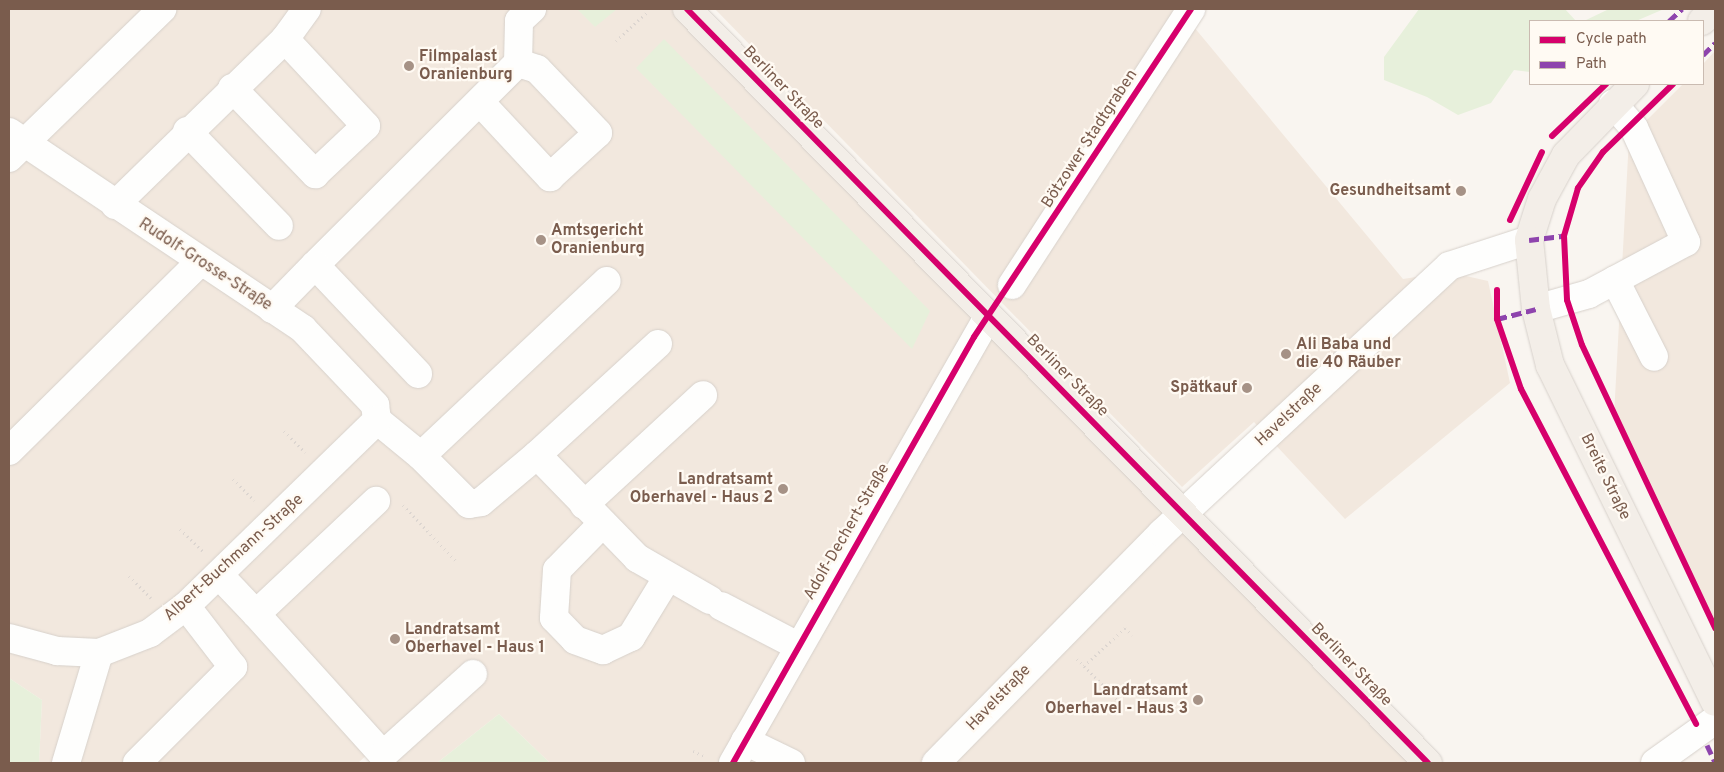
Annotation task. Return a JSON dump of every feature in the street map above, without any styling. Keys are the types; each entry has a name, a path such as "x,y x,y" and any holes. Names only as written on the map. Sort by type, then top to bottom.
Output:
{"main road":[{"name":"Berliner Straße","path":"687,9 1428,763"},
{"path":"1703,20 1715,9"},
{"path":"1529,240 1542,199 1566,155 1634,85"},
{"name":"Breite Straße","path":"1529,240 1536,308 1550,365 1715,702"}],"street":[{"path":"14,144 162,9"},
{"path":"115,205 187,131 285,39 307,9"},
{"path":"272,309 518,63 519,21 532,9"},
{"name":"Bötzower Stadtgraben","path":"1012,285 1191,9"},
{"path":"232,88 315,174 366,126 285,39"},
{"path":"480,102 550,177 598,133 537,69 518,63"},
{"path":"1536,308 1590,294 1686,242 1634,128 1614,104"},
{"path":"187,131 279,226"},
{"name":"Rudolf-Grosse-Straße","path":"14,144 115,205 303,329 375,405 377,420"},
{"name":"Havelstraße","path":"936,763 1183,512 1449,266 1529,240"},
{"path":"9,452 200,262"},
{"path":"315,265 418,374"},
{"path":"1615,280 1654,357"},
{"path":"421,456 607,281"},
{"name":"Adolf-Dechert-Straße","path":"739,752 988,317"},
{"path":"377,420 421,456 469,504 481,502 537,455 658,344"},
{"path":"666,578 631,638 603,650 575,640 554,618 557,570 593,515 703,395"},
{"name":"Albert-Buchmann-Straße","path":"9,638 58,651 99,652 150,633 186,606 377,420"},
{"path":"537,455 593,515 666,578 798,646"},
{"path":"256,614 376,501"},
{"path":"219,575 383,755 473,674"},
{"path":"137,763 233,667 186,606"},
{"path":"66,763 99,652"},
{"path":"1655,763 1715,720"},
{"path":"739,752 791,763"}],"path":[{"path":"616,41 647,12"},
{"path":"438,541 456,561"},
{"path":"1084,666 1125,628 1132,634"},
{"path":"1071,653 1117,698"},
{"path":"693,751 702,756"}],"shaded area":[{"path":"9,9 687,9 1428,763 791,763 745,741 733,763 550,763 499,714 437,763 380,763 369,753 358,763 39,763 42,700 9,678"},
{"path":"715,9 1179,9 1403,279 1448,272 1488,281 1510,383 1345,519 1254,422 1182,487"},
{"path":"1715,51 1715,624 1614,416 1629,138 1682,85 1704,85 1704,63"}],"green space":[{"path":"577,9 617,9 595,27"},
{"path":"1419,9 1565,9 1575,20 1529,20 1529,72 1514,70 1491,103 1458,115 1427,97 1384,80 1384,57"},
{"path":"1609,9 1664,9 1638,20 1586,20"},
{"path":"664,39 930,311 912,349 636,68"},
{"path":"9,678 42,700 39,763 9,763"},
{"path":"499,714 550,763 437,763"}],"marked path":[{"path":"1670,20 1682,9"},
{"path":"1704,54 1715,43"},
{"path":"1529,240 1564,236"},
{"path":"1497,319 1536,309"},
{"path":"1707,745 1715,762"}],"cycle path":[{"path":"687,9 1428,763"},
{"path":"733,763 974,337 1191,9"},
{"path":"1552,136 1605,85"},
{"path":"1672,85 1603,152 1578,188 1564,236 1567,300 1582,345 1715,628"},
{"path":"1510,220 1542,152"},
{"path":"1497,290 1497,319 1521,389 1696,724"}],"place":[{"name":"Filmpalast Oranienburg","path":"409,66"},
{"name":"Gesundheitsamt","path":"1461,191"},
{"name":"Amtsgericht Oranienburg","path":"541,240"},
{"name":"Ali Baba und die 40 Räuber","path":"1286,354"},
{"name":"Spätkauf","path":"1247,388"},
{"name":"Landratsamt Oberhavel - Haus 2","path":"783,489"},
{"name":"Landratsamt Oberhavel - Haus 1","path":"395,639"},
{"name":"Landratsamt Oberhavel - Haus 3","path":"1198,700"}]}
